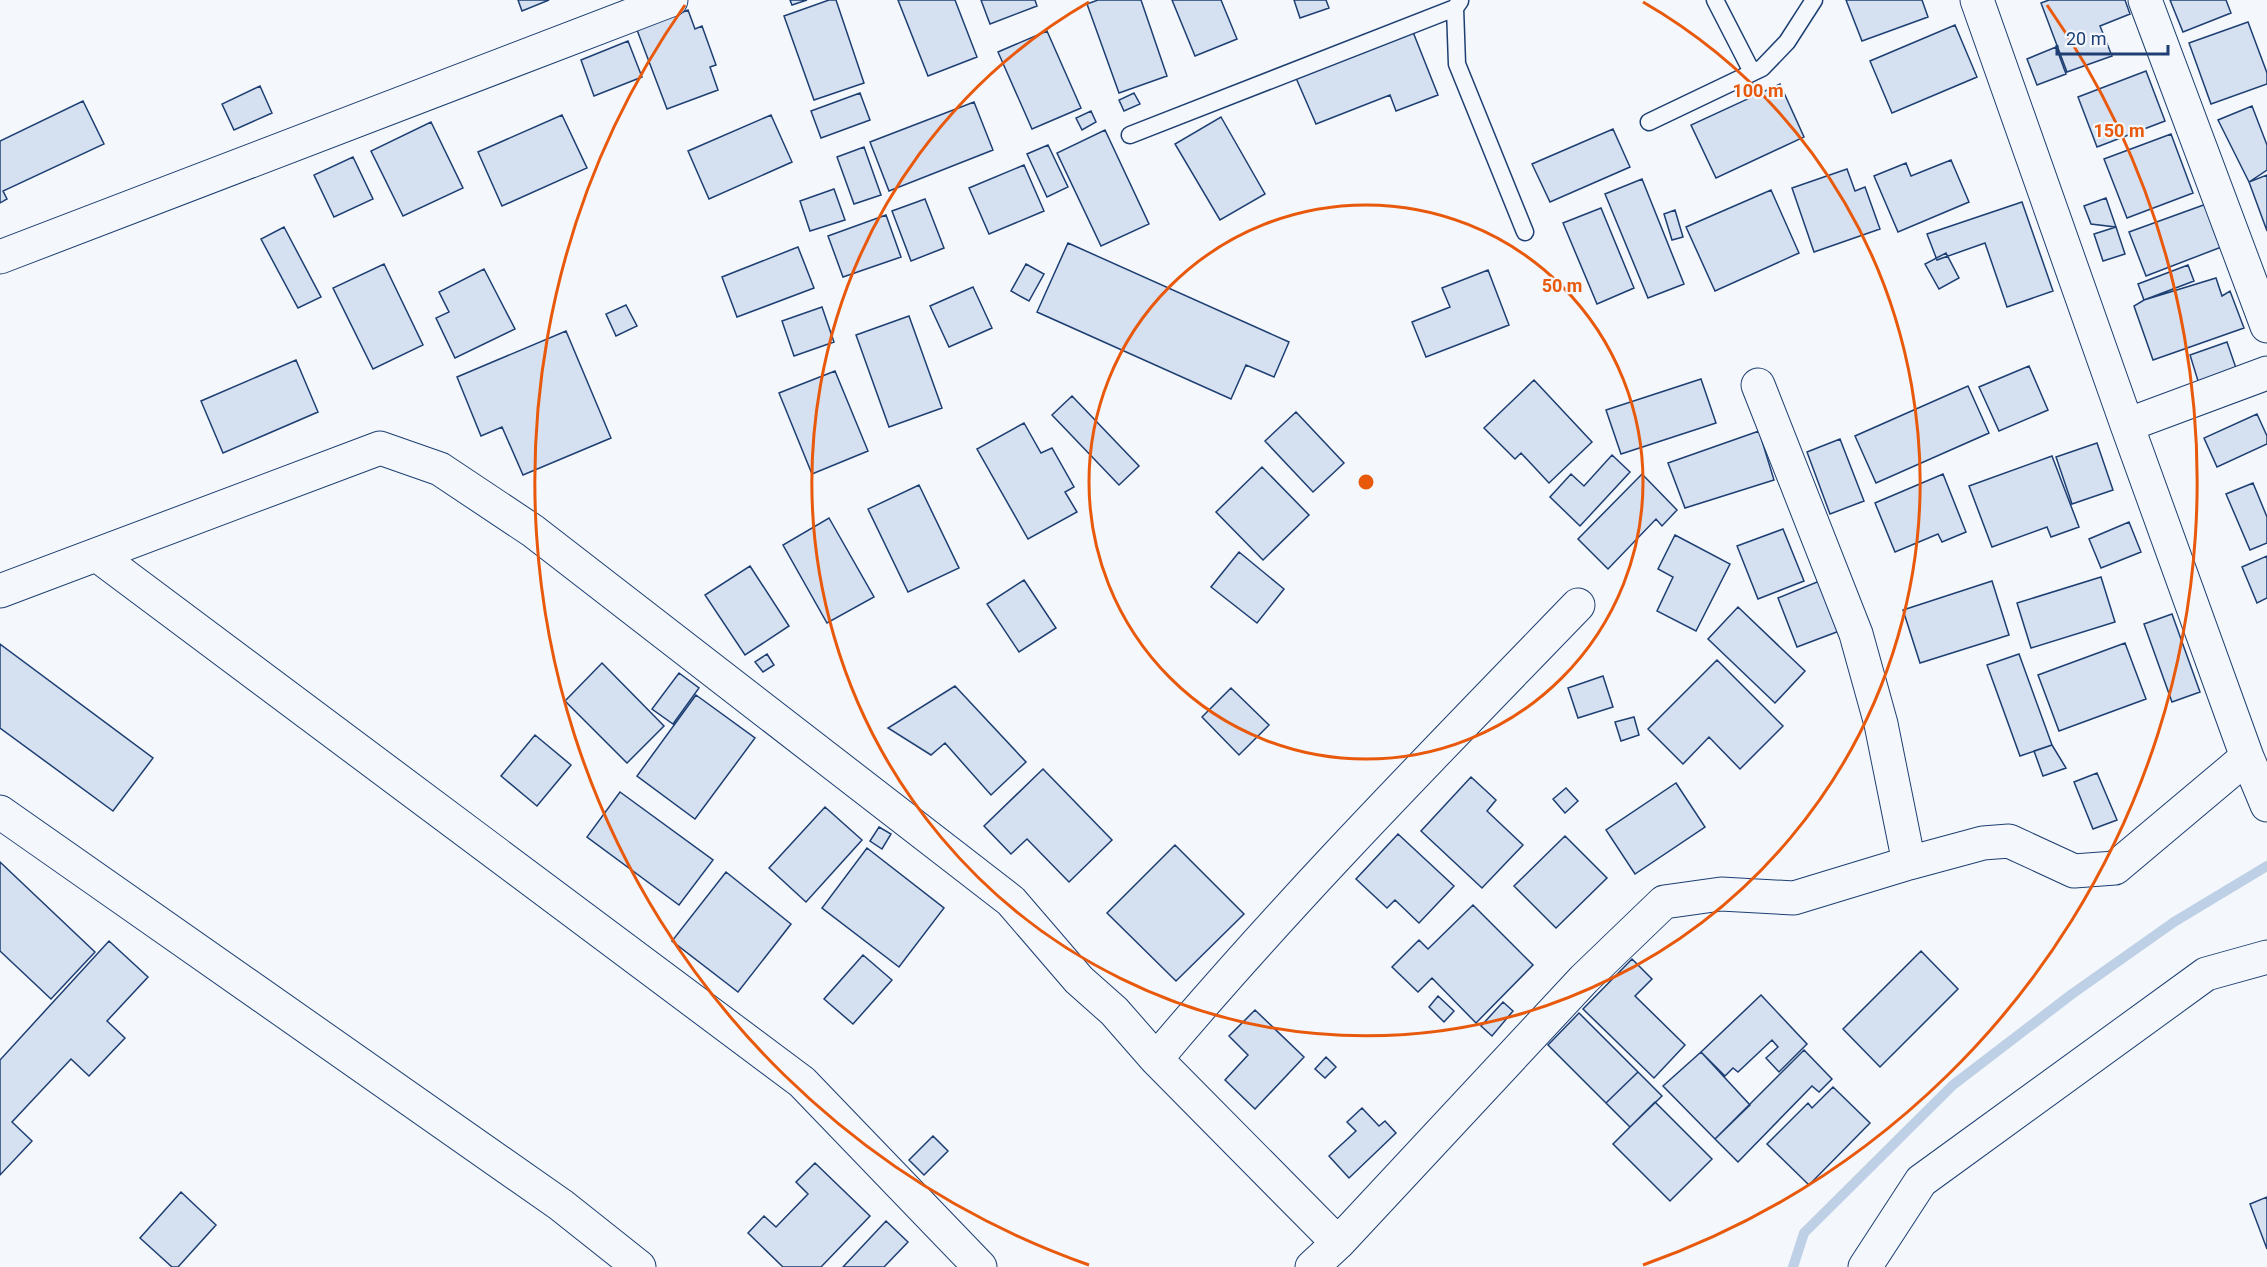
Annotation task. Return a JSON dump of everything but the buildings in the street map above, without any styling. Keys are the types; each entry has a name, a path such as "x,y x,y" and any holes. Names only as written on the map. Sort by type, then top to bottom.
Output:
{"street":[{"path":"0,257 671,0"},
{"path":"1977,0 2127,426 2247,757 2266,798"},
{"path":"2145,0 2267,326"},
{"path":"2127,426 2267,373"},
{"path":"1758,385 1856,633 1881,724 1909,863"},
{"path":"0,591 380,448 441,469 560,551 1011,901 1079,980 1114,1011 1156,1059 1338,1243"},
{"path":"97,555 802,1082 980,1267"},
{"path":"1156,1059 1221,982 1383,808 1578,605"},
{"path":"1312,1267 1338,1243 1584,979 1664,902 1721,894 1794,898 1983,843 2009,840 2074,871 2115,868 2247,757"},
{"path":"0,812 561,1205 639,1267"},
{"path":"1864,1267 1921,1180 2206,974 2267,957"}],"lane":[{"path":"1715,0 1752,72"},
{"path":"1649,122 1762,68 1787,42 1814,0"},
{"path":"1130,135 1458,4 1457,64 1525,232"}],"waterway":[{"path":"1793,1267 1804,1233 1953,1085 2072,994 2174,922 2267,866"}]}
